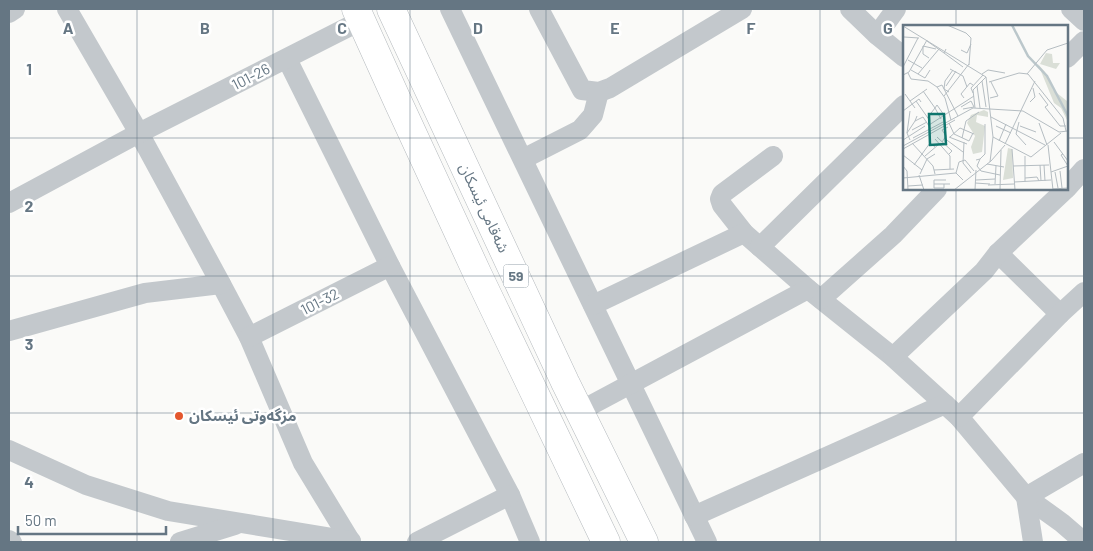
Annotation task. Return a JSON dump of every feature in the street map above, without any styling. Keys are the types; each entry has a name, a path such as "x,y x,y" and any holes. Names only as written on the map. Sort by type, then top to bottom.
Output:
{"main road":[{"name":"شەقامی ئیسکان","path":"391,9 580,411 644,542"},
{"name":"59","path":"359,14 474,266 606,542"}],"street":[{"path":"9,13 15,9"},
{"path":"67,9 139,133 221,284 249,337 303,463 351,542"},
{"path":"450,9 707,542"},
{"path":"539,9 582,90 600,92 610,88 742,9"},
{"path":"850,9 903,56"},
{"path":"877,35 896,9"},
{"path":"1072,9 1084,21"},
{"name":"101-26","path":"9,203 139,133 286,59 359,14"},
{"path":"1068,57 1084,41"},
{"path":"286,59 390,266 510,495 530,542"},
{"path":"522,159 580,130 593,115 600,92"},
{"path":"760,247 903,106"},
{"path":"773,156 722,194 720,199 722,205 744,232 760,247 893,357 952,411 1026,497 1062,523 1084,542"},
{"path":"1068,186 1084,169"},
{"path":"580,411 630,383 815,294 893,235 937,190"},
{"path":"893,357 984,271 998,253 1064,190"},
{"path":"593,305 744,232"},
{"path":"998,253 1060,314"},
{"name":"101-32","path":"249,337 390,266"},
{"path":"9,331 145,293 221,284"},
{"path":"694,516 952,411 1084,292"},
{"path":"9,450 86,485 159,508 239,524 351,542"},
{"path":"1026,497 1084,462"},
{"path":"417,542 510,495"},
{"path":"1026,497 1033,542"},
{"path":"180,542 239,524"}],"place":[{"name":"مزگەوتی ئیسکان","path":"179,416"}]}
